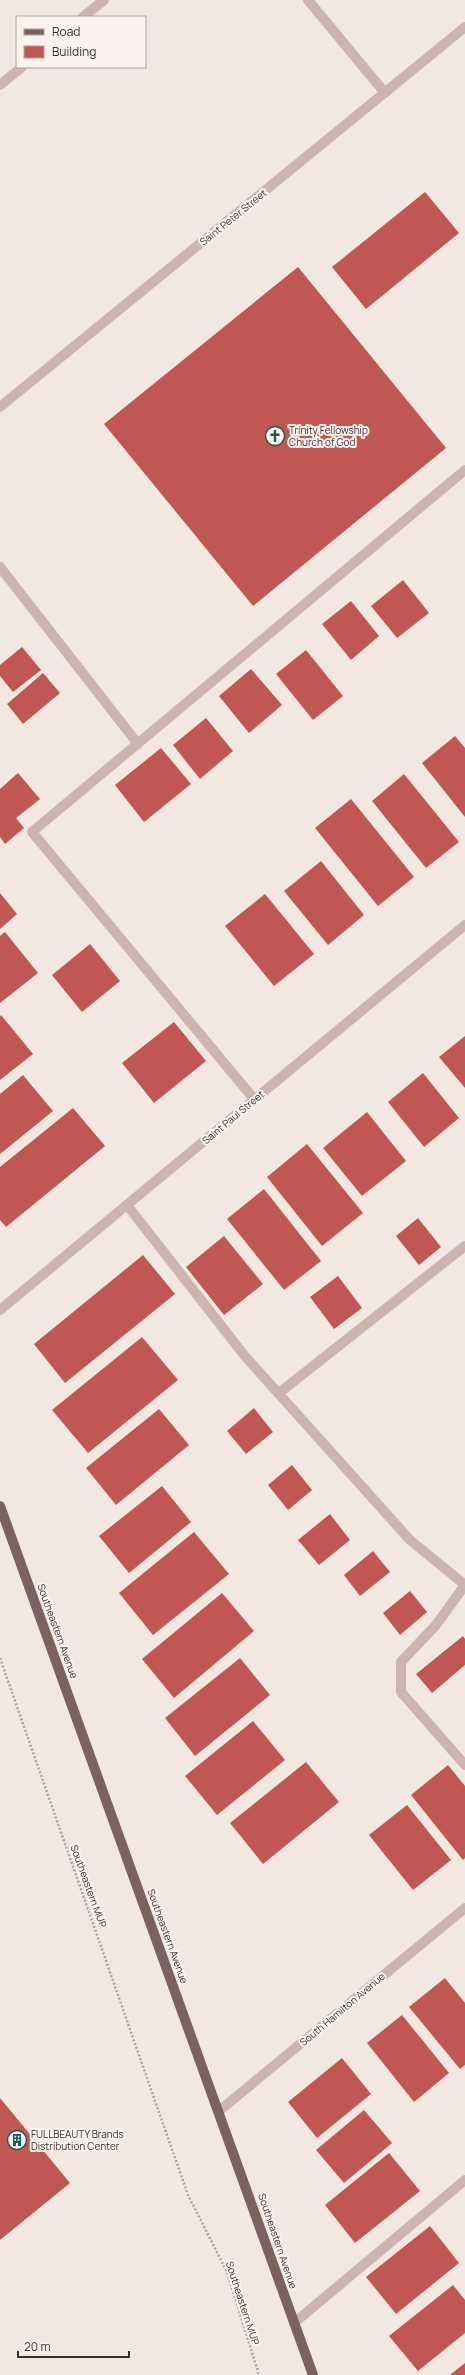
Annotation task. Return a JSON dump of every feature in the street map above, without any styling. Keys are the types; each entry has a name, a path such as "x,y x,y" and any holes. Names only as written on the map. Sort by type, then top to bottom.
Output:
{"main road":[{"name":"Southeastern Avenue","path":"0,1506 219,2111 312,2375"}],"street":[{"path":"84,16 104,0"},
{"path":"308,0 385,93"},
{"name":"Saint Peter Street","path":"0,408 465,27"},
{"path":"0,85 21,68"},
{"path":"254,1099 32,832 465,470"},
{"path":"0,567 138,744"},
{"name":"Saint Paul Street","path":"0,1310 465,925"},
{"path":"127,1205 244,1355 410,1540 465,1585 436,1625 401,1662 401,1692 465,1765"},
{"path":"279,1393 465,1246"},
{"name":"South Hamilton Avenue","path":"219,2111 465,1908"},
{"path":"294,2323 465,2180"}],"path":[{"name":"Southeastern MUP","path":"0,1658 164,2120 188,2194 227,2272 259,2375"}],"building":[{"path":"425,192 459,233 366,309 332,267"},
{"name":"Trinity Fellowship Church of God","path":"298,267 446,448 253,606 104,424"},
{"path":"403,580 429,613 397,638 371,606"},
{"path":"351,601 379,636 351,660 322,624"},
{"path":"22,647 41,670 13,692 0,676 0,665"},
{"path":"306,650 343,696 313,720 276,674"},
{"path":"251,669 282,705 249,733 219,696"},
{"path":"43,673 60,693 23,724 7,704"},
{"path":"206,718 233,751 200,779 173,745"},
{"path":"455,736 465,748 465,817 422,763"},
{"path":"161,748 191,784 144,822 115,785"},
{"path":"18,773 40,799 16,818 24,828 5,844 0,837 0,789"},
{"path":"404,774 459,842 426,868 372,801"},
{"path":"351,799 414,877 378,906 315,828"},
{"path":"321,861 364,915 328,945 284,891"},
{"path":"0,893 17,914 0,929"},
{"path":"265,894 314,954 274,986 225,926"},
{"path":"5,932 38,973 0,1003 0,936"},
{"path":"90,944 120,981 82,1012 52,975"},
{"path":"1,1015 33,1054 0,1080 0,1017"},
{"path":"174,1022 206,1061 154,1103 122,1063"},
{"path":"465,1036 465,1088 439,1057"},
{"path":"423,1073 459,1118 424,1147 388,1102"},
{"path":"23,1075 53,1111 0,1154 0,1094"},
{"path":"73,1108 105,1146 6,1227 0,1220 0,1167"},
{"path":"367,1112 406,1161 362,1196 323,1148"},
{"path":"307,1144 363,1213 322,1246 267,1177"},
{"path":"264,1189 321,1261 284,1290 227,1219"},
{"path":"418,1218 441,1247 419,1265 396,1236"},
{"path":"224,1236 263,1284 224,1315 186,1267"},
{"path":"143,1255 175,1294 65,1383 34,1344"},
{"path":"338,1276 362,1308 334,1329 310,1297"},
{"path":"142,1337 178,1380 88,1453 52,1410"},
{"path":"254,1408 273,1432 246,1454 227,1431"},
{"path":"159,1409 189,1445 116,1505 86,1468"},
{"path":"292,1465 312,1490 288,1510 268,1485"},
{"path":"162,1486 191,1522 129,1573 99,1536"},
{"path":"330,1514 350,1540 319,1565 298,1540"},
{"path":"194,1532 229,1574 153,1635 119,1593"},
{"path":"373,1551 390,1572 360,1596 344,1575"},
{"path":"410,1591 427,1612 400,1635 383,1613"},
{"path":"222,1593 254,1631 174,1698 142,1659"},
{"path":"463,1636 465,1639 465,1665 432,1693 416,1674"},
{"path":"240,1658 270,1695 195,1756 165,1718"},
{"path":"253,1721 285,1760 217,1815 185,1776"},
{"path":"306,1762 339,1802 263,1864 230,1823"},
{"path":"448,1765 465,1786 465,1858 463,1860 411,1795"},
{"path":"407,1805 451,1860 413,1890 369,1835"},
{"path":"445,1978 465,2003 465,2065 460,2069 409,2007"},
{"path":"402,2015 449,2073 414,2102 367,2043"},
{"path":"342,2058 371,2094 317,2138 288,2102"},
{"name":"FULLBEAUTY Brands Distribution Center","path":"0,2098 70,2183 0,2240"},
{"path":"364,2110 392,2143 344,2183 316,2150"},
{"path":"389,2153 420,2191 355,2243 325,2205"},
{"path":"430,2226 459,2263 396,2314 366,2277"},
{"path":"453,2285 465,2300 465,2333 418,2371 389,2336"},
{"path":"465,2363 465,2375 450,2375"}],"place":[{"name":"Trinity Fellowship Church of God","path":"275,436"},
{"name":"FULLBEAUTY Brands Distribution Center","path":"17,2140"}]}
